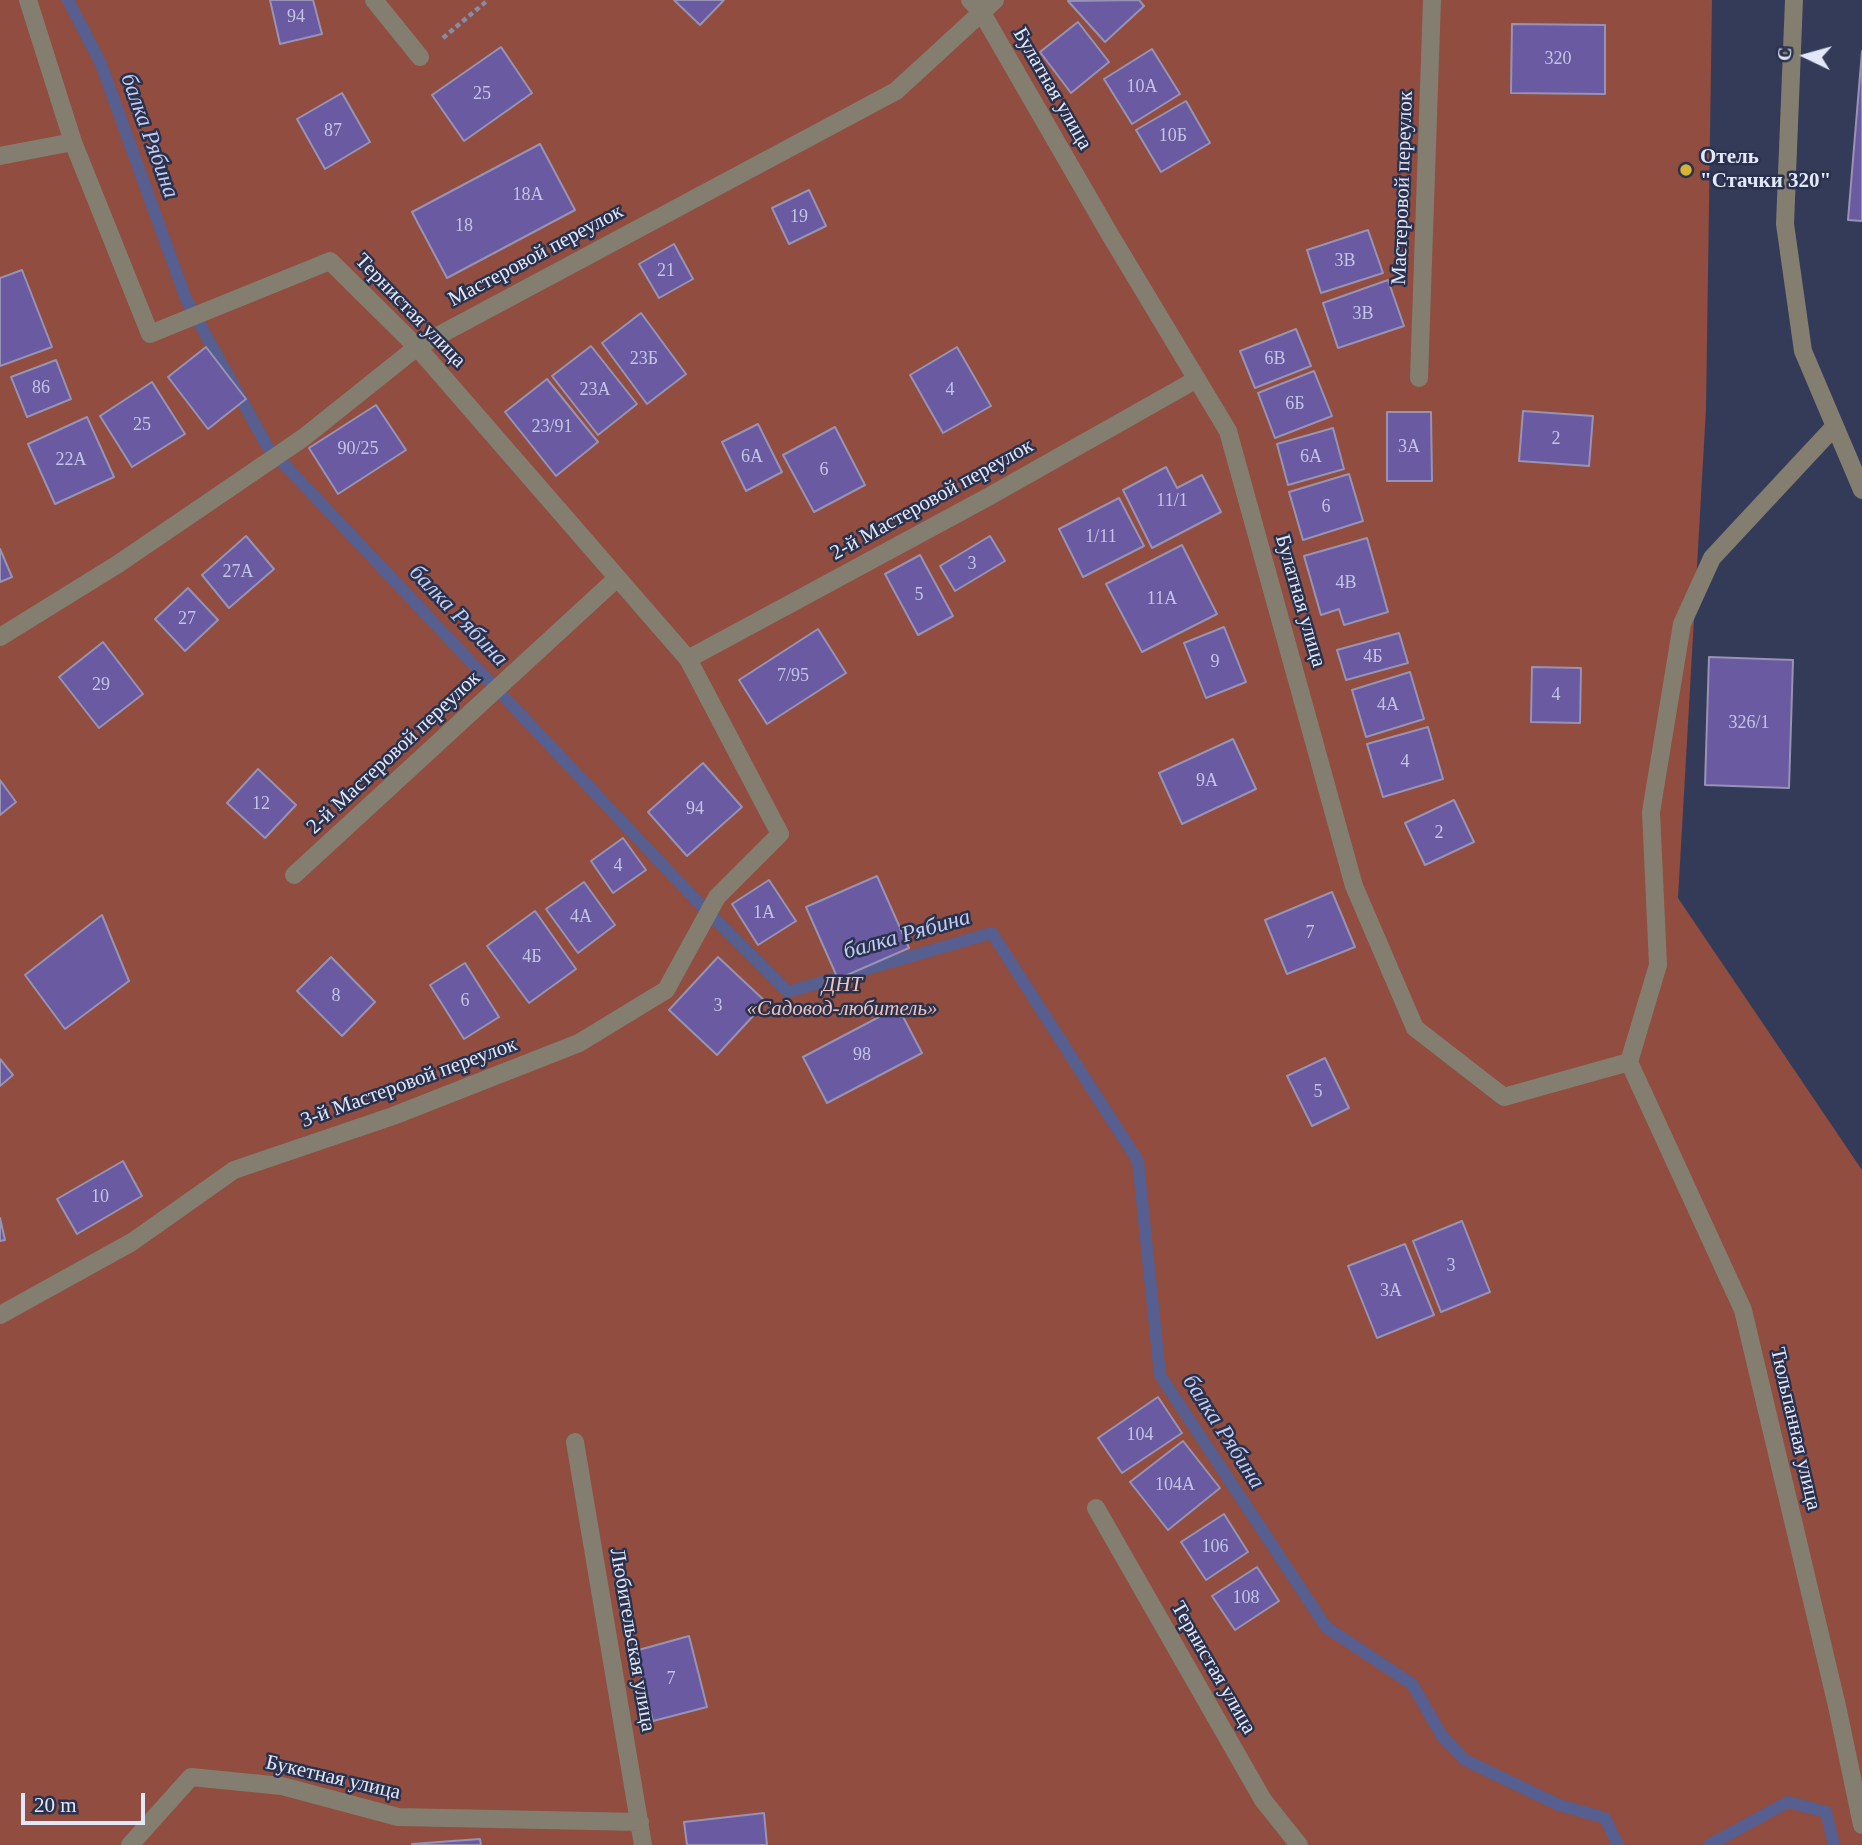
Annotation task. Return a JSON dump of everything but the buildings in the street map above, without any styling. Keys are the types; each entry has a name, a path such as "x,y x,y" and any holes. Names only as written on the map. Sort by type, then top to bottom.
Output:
{"street":[{"name":"Тернистая улица","path":"28,0 73,142 150,334 330,261 416,346 688,659 780,834"},
{"path":"374,0 421,57"},
{"name":"Мастеровой переулок","path":"1419,378 1432,0"},
{"path":"1794,0 1785,224 1803,351 1862,490"},
{"name":"Мастеровой переулок","path":"0,637 118,564 303,438 416,346 896,91 983,4"},
{"name":"Булатная улица","path":"983,4 1228,431 1354,886 1415,1028 1504,1097 1629,1062"},
{"path":"0,156 73,142"},
{"name":"2-й Мастеровой переулок","path":"688,659 988,497 1196,379"},
{"path":"1629,1062 1658,965 1651,812 1682,624 1712,558 1835,426"},
{"name":"2-й Мастеровой переулок","path":"295,875 617,578"},
{"name":"3-й Мастеровой переулок","path":"0,1315 132,1241 234,1170 393,1116 579,1044 666,990 717,897 780,834"},
{"name":"Тюльпанная улица","path":"1629,1062 1743,1310 1837,1706 1862,1825"},
{"name":"Любительская улица","path":"575,1442 643,1845"},
{"name":"Тернистая улица","path":"1096,1508 1263,1800 1299,1845"},
{"name":"Букетная улица","path":"130,1845 191,1777 282,1786 398,1817 640,1822"}],"path":[{"path":"421,57 488,0"}],"green space":[{"name":"ДНТ «Садовод-любитель»","path":"0,0 1712,0 1706,409 1678,898 1862,1170 1862,1845 0,1845"}],"waterway":[{"name":"балка Рябина","path":"68,0 101,64 186,299 267,446 694,898 788,992 992,933 1138,1161 1160,1375 1326,1627 1412,1684 1442,1736 1465,1760 1559,1805 1605,1818 1618,1845"},
{"name":"балка Рябина","path":"1709,1845 1788,1802 1826,1812 1834,1845"}],"place":[{"name":"Отель \"Стачки 320\"","path":"1686,170"}]}
